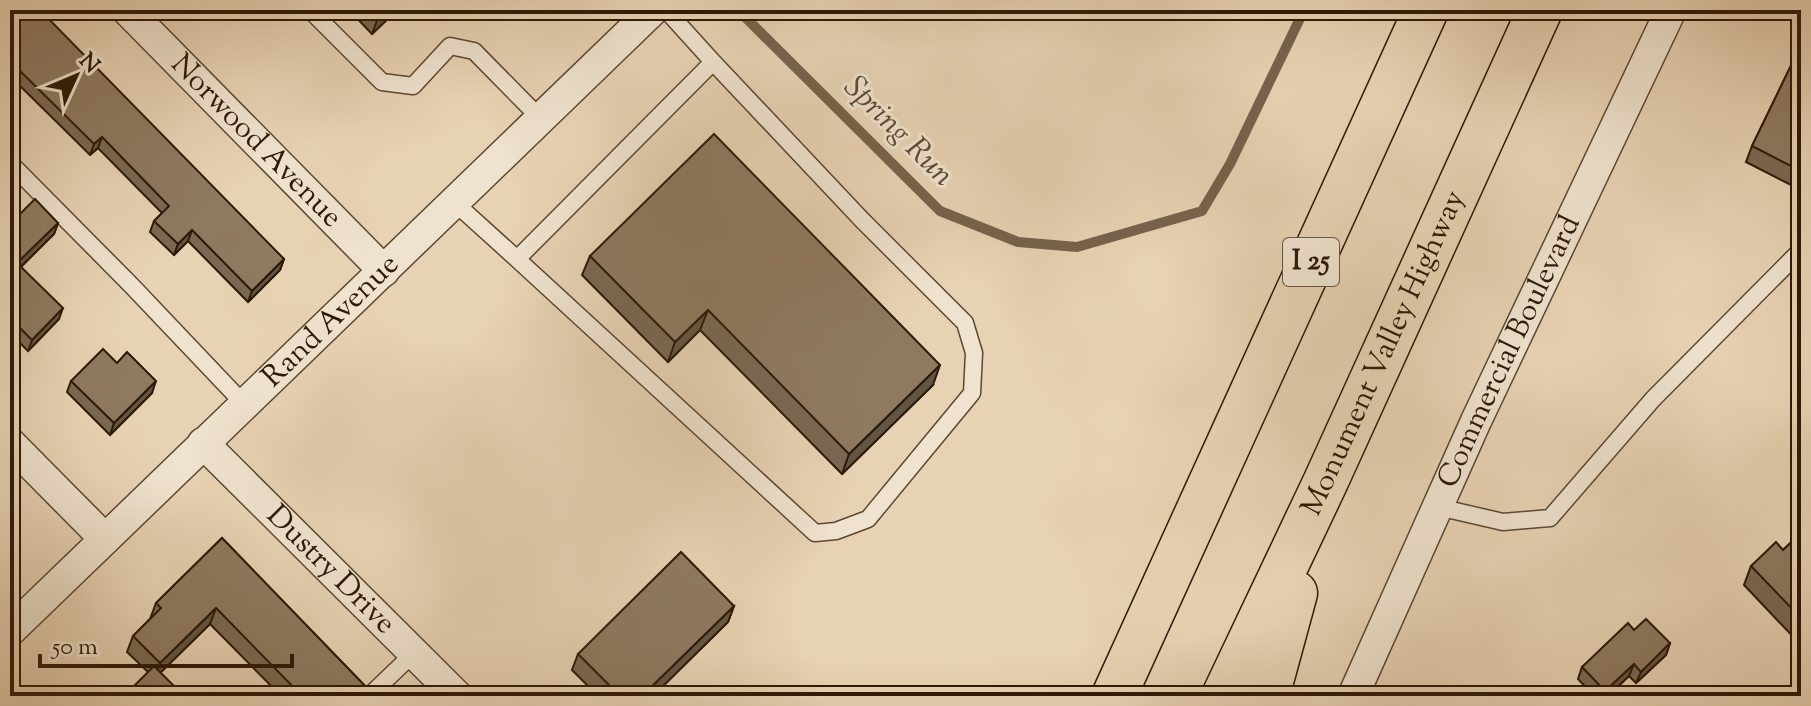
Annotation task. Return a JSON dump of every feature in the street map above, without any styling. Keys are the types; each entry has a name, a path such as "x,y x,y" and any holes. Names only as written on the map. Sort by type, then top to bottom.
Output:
{"highway":[{"name":"I 25","path":"1114,696 1426,10"},
{"name":"Monument Valley Highway","path":"1224,696 1325,483 1540,10"},
{"path":"1267,696 1325,483"}],"street":[{"name":"Norwood Avenue","path":"127,10 384,271"},
{"name":"Rand Avenue","path":"10,631 653,10"},
{"name":"Commercial Boulevard","path":"1353,696 1671,10"},
{"path":"10,443 105,539"},
{"name":"Dustry Drive","path":"203,443 457,696"}],"lane":[{"path":"310,10 382,82 413,86 450,46 474,51 541,119"},
{"path":"454,202 815,533 836,531 868,519 972,393 974,353 965,323 862,220 666,10"},
{"path":"517,259 713,62"},
{"path":"10,163 244,404"},
{"path":"1438,507 1503,522 1550,518 1653,399 1801,250"},
{"path":"369,696 414,653"}],"building":[{"path":"10,10 40,10 284,259 252,291 192,230 178,244 154,221 169,206 102,137 94,144 10,61"},
{"path":"1801,45 1801,171 1752,146"},
{"path":"714,134 940,365 849,454 708,310 675,342 590,256"},
{"path":"35,199 58,223 17,263 63,308 32,340 10,318 10,224"},
{"path":"103,349 117,363 127,352 156,381 114,423 71,381"},
{"path":"1801,533 1801,618 1751,566 1776,542 1783,550"},
{"path":"222,538 377,696 302,696 216,608 160,663 133,636 161,608 156,603"},
{"path":"681,552 734,606 642,696 620,696 578,654"},
{"path":"1646,619 1670,643 1641,672 1634,664 1605,691 1582,667 1628,623 1634,630"},
{"path":"154,666 184,696 124,696"},
{"path":"393,688 401,696 385,696"}],"waterway":[{"name":"Spring Run","path":"738,10 940,211 1018,242 1077,247 1202,211 1230,164 1304,10"}]}
